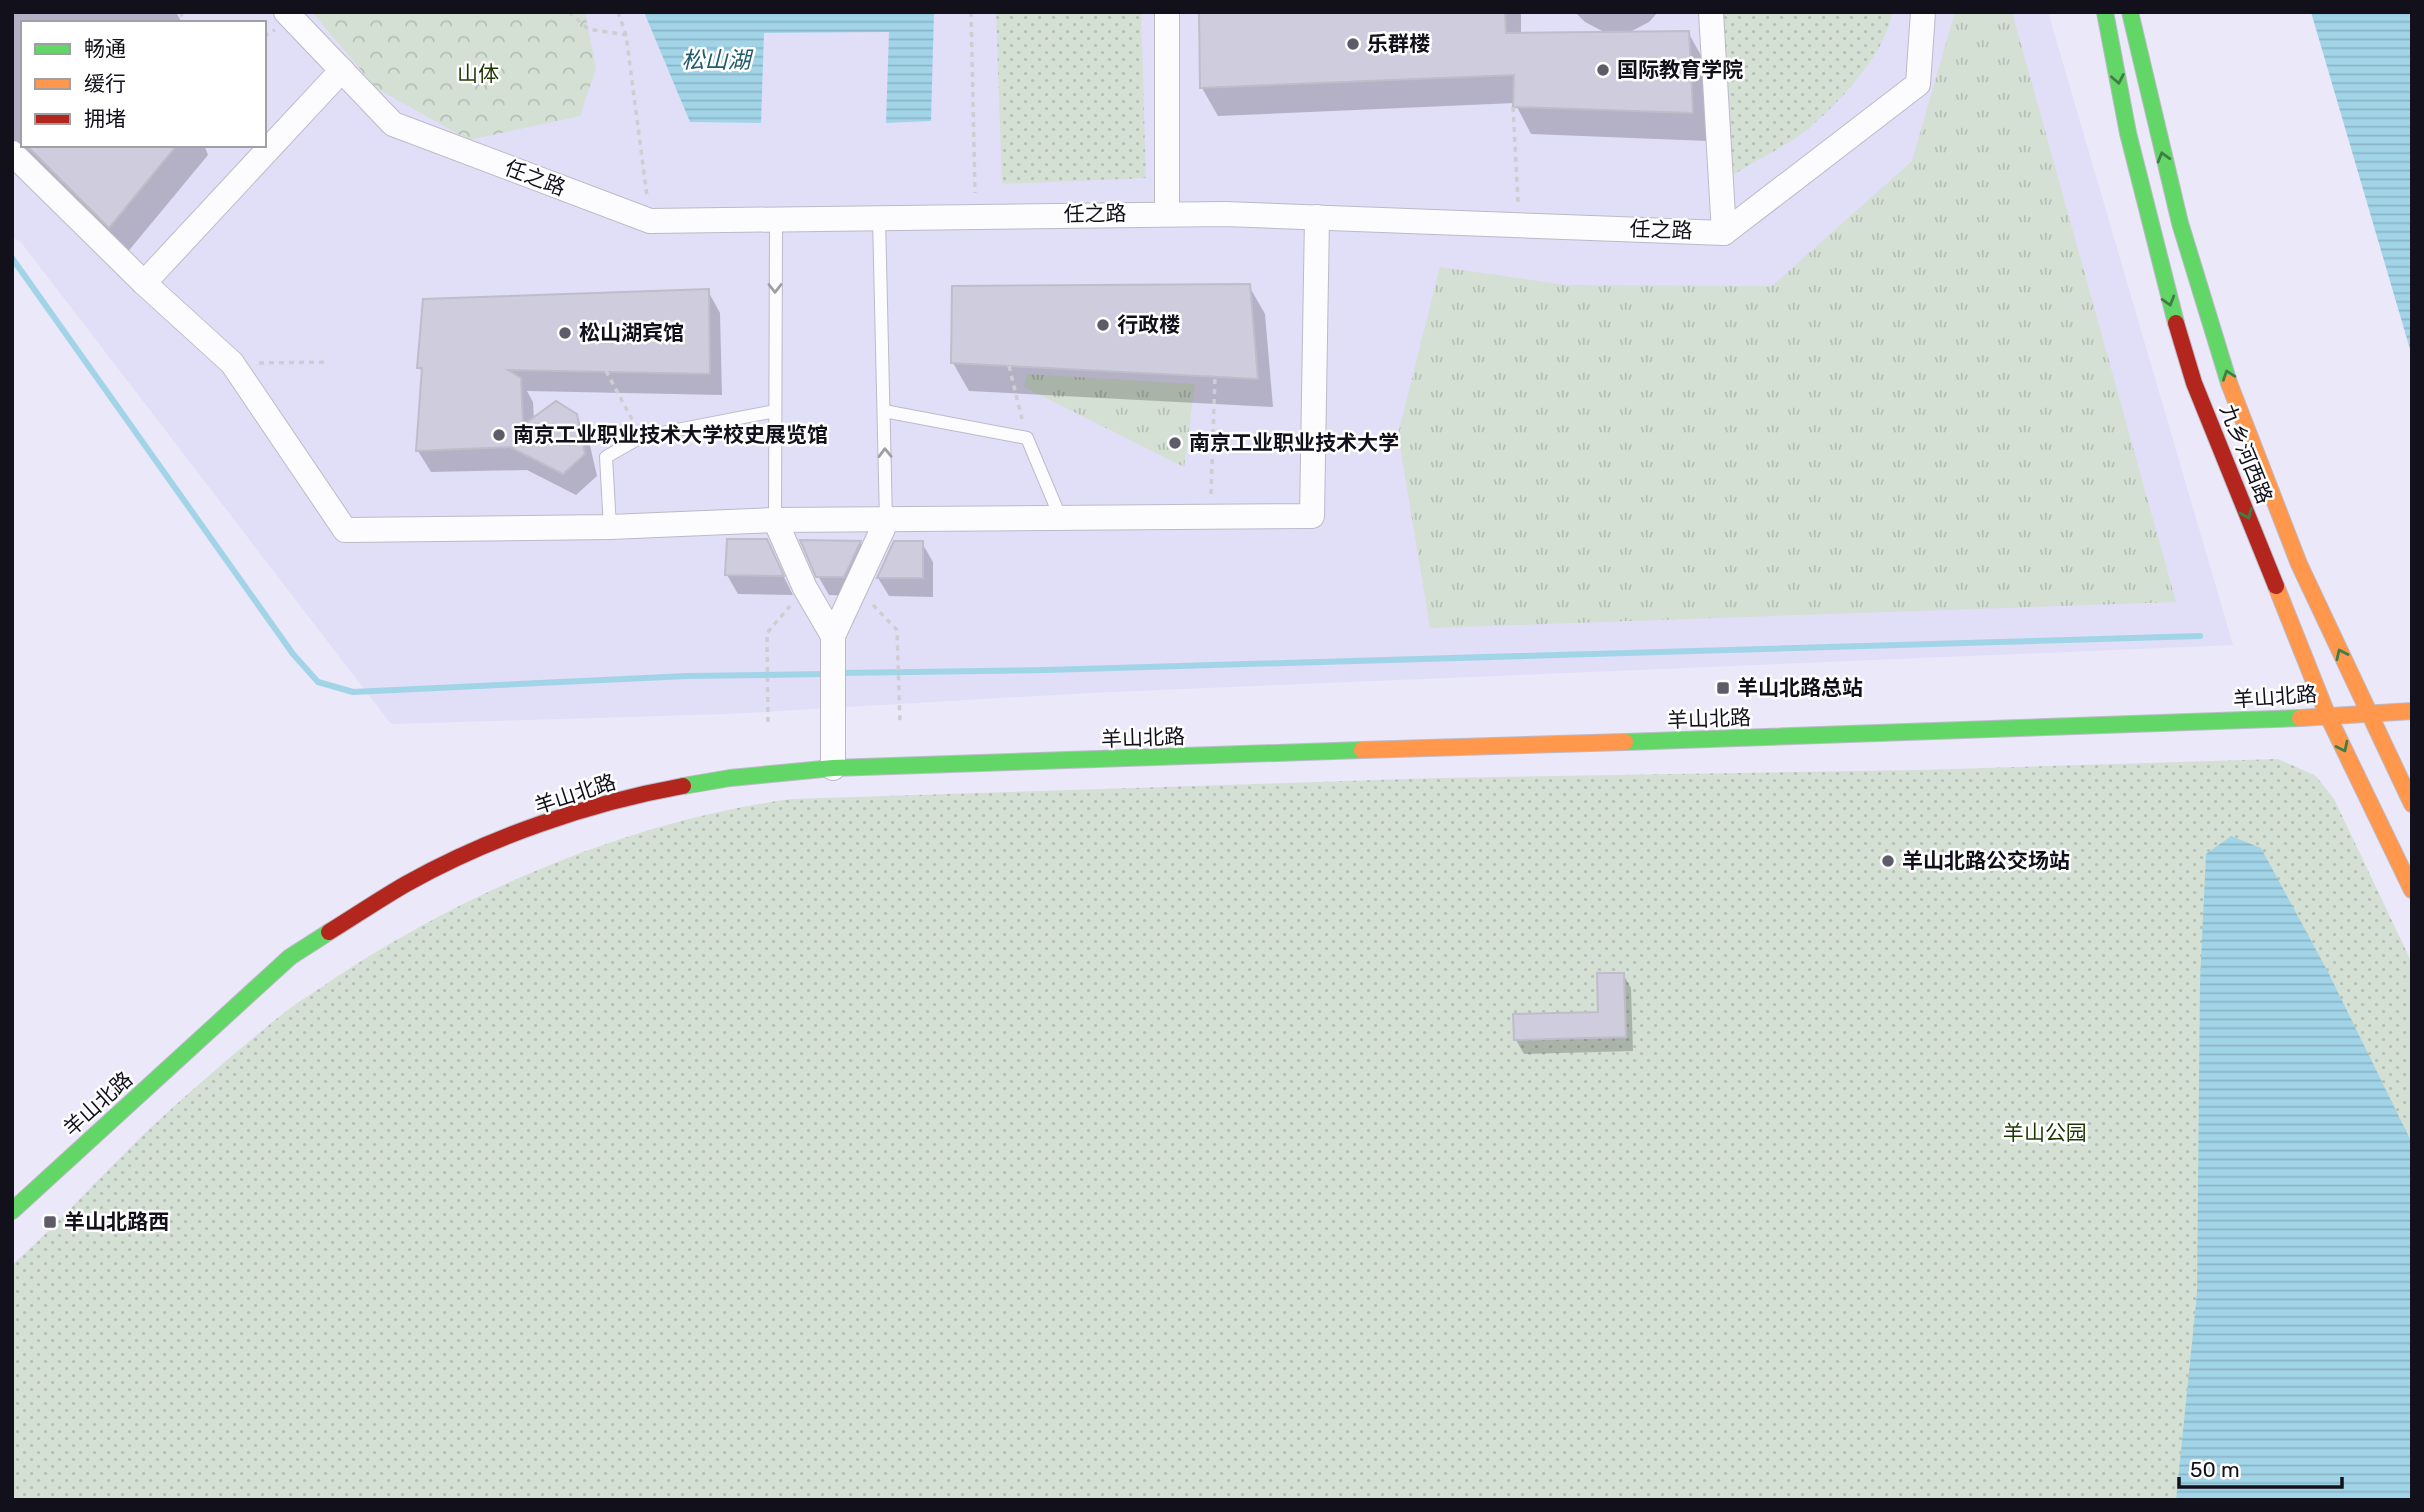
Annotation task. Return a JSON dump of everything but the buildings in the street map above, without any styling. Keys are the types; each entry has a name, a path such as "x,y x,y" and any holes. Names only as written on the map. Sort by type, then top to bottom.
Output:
{"street":[{"name":"任之路","path":"286,12 393,124 650,221 1167,213 1724,233 1918,83 1923,12"},
{"path":"1167,12 1167,213"},
{"path":"1711,12 1724,233"},
{"name":"九乡河西路","path":"2105,12 2128,133 2162,277 2194,383 2327,714 2412,890"},
{"name":"九乡河西路","path":"2130,12 2153,122 2215,337 2251,445 2299,564 2412,804"},
{"path":"144,283 342,71"},
{"path":"12,153 144,283 232,363 345,530 610,527 775,520 886,522 1312,516 1317,217"},
{"path":"775,520 805,588 833,636"},
{"path":"834,768 833,636 886,522"},
{"name":"羊山北路","path":"12,1211 290,957 407,884 484,846 579,813 657,791 730,778 834,768 2235,721 2327,714 2369,715 2412,710"}],"lane":[{"path":"879,218 886,522"},
{"path":"775,520 776,220"},
{"path":"610,527 606,457 641,437 775,411"},
{"path":"884,411 1027,438 1061,519"}],"path":[{"path":"569,12 588,29 626,35"},
{"path":"618,12 626,35 650,221"},
{"path":"971,12 975,216"},
{"path":"1525,12 1618,12"},
{"path":"1513,107 1519,225"},
{"path":"232,363 328,362"},
{"path":"1009,366 1027,438"},
{"path":"606,372 641,437"},
{"path":"1210,518 1215,377"},
{"path":"855,585 897,630 900,723"},
{"path":"768,722 767,633 805,588"}],"shaded area":[{"name":"南京工业职业技术大学","path":"12,12 2048,12 2233,645 1088,693 728,714 391,724 20,241 12,238"}],"green space":[{"name":"山体","path":"312,12 585,12 596,69 580,116 469,140 376,88"},
{"path":"996,12 1141,12 1146,178 1002,184"},
{"path":"1721,12 1892,12 1881,44 1844,95 1816,123 1795,139 1733,175"},
{"path":"1955,12 2012,12 2176,602 1430,628 1398,434 1440,267 1566,285 1772,286 1912,161"},
{"path":"1027,374 1195,384 1184,467 1024,387"},
{"name":"羊山公园","path":"2278,759 2316,776 2334,799 2412,963 2412,1500 12,1500 12,1265 157,1122 292,1007 383,948 438,917 552,864 612,842 732,809 792,799 1439,778 1919,770"}],"water":[{"name":"松山湖","path":"644,12 934,12 931,121 886,123 889,32 764,33 761,123 690,122"},
{"path":"2311,12 2412,12 2412,356"},
{"path":"2231,836 2261,848 2328,972 2412,1143 2412,1500 2176,1500 2197,1293 2200,981 2206,854"}],"waterway":[{"path":"12,258 293,654 318,682 353,692 687,676 827,674"},
{"path":"838,673 1047,670 2200,636"}],"traffic: fast":[{"path":"2105,12 2128,133 2176,323"},
{"path":"2130,12 2180,223 2229,383"},
{"path":"1625,742 2300,718"},
{"path":"683,786 730,778 833,768 1362,750"},
{"path":"12,1211 290,957 329,932"}],"traffic: slow":[{"path":"2229,383 2299,564 2412,804"},
{"path":"2276,586 2327,714 2412,890"},
{"path":"2300,718 2412,711"},
{"path":"1362,750 1625,742"}],"traffic: jam":[{"path":"2176,323 2194,383 2276,586"},
{"path":"329,932 406,884 471,851 576,812 683,786"}],"place":[{"name":"乐群楼","path":"1353,44"},
{"name":"国际教育学院","path":"1603,70"},
{"name":"行政楼","path":"1103,325"},
{"name":"松山湖宾馆","path":"565,333"},
{"name":"南京工业职业技术大学校史展览馆","path":"499,435"},
{"name":"南京工业职业技术大学","path":"1175,443"},
{"name":"羊山北路总站","path":"1723,688"},
{"name":"羊山北路公交场站","path":"1888,861"},
{"name":"羊山北路西","path":"50,1222"}]}
